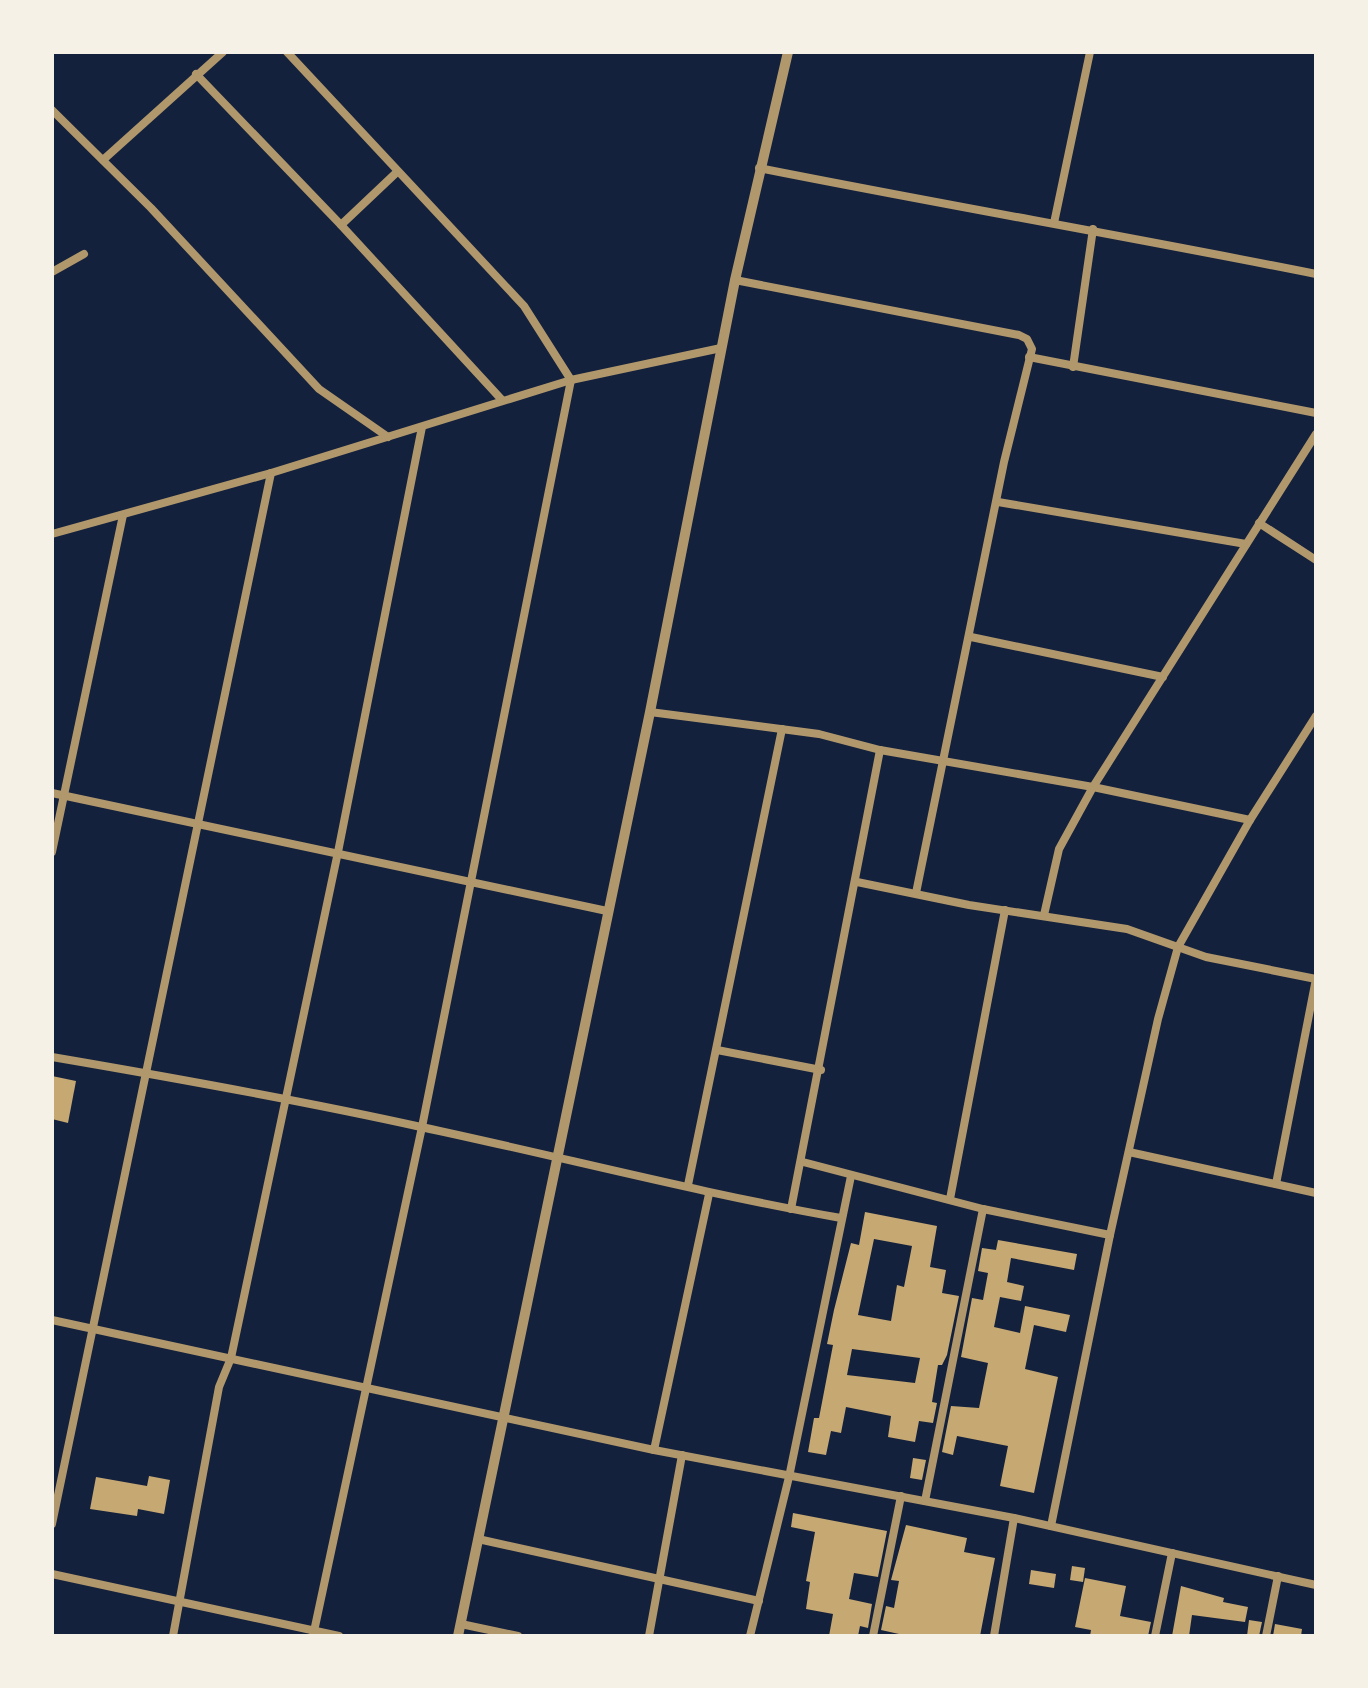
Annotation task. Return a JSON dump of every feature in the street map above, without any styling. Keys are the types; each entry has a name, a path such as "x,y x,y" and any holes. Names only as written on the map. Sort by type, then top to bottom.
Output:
{"street":[{"path":"103,160 223,52"},
{"path":"287,52 524,306 571,380 565,428 422,1127 313,1633"},
{"path":"458,1636 650,712 735,280 788,52"},
{"path":"1054,223 1090,52"},
{"path":"196,74 502,400"},
{"path":"52,110 319,389 388,437"},
{"path":"759,168 1093,229 1316,274"},
{"path":"341,225 397,172"},
{"path":"1073,367 1093,229"},
{"path":"52,272 84,254"},
{"path":"735,280 1019,335 1027,339 1032,349 916,893"},
{"path":"52,534 271,473 571,380 721,348"},
{"path":"1029,357 1316,413"},
{"path":"173,1636 219,1387 231,1358 286,1100 422,427"},
{"path":"1044,915 1059,849 1093,787 1316,434"},
{"path":"52,1524 271,473"},
{"path":"998,502 1246,544"},
{"path":"52,852 123,515"},
{"path":"1259,523 1316,560"},
{"path":"971,637 1163,677"},
{"path":"650,712 847,739 880,750 1093,787 1250,820"},
{"path":"1051,1526 1110,1235 1178,947 1250,820 1316,716"},
{"path":"688,1185 782,729"},
{"path":"791,1209 821,1070 880,750"},
{"path":"52,793 607,911"},
{"path":"857,882 1127,929 1206,957 1316,979 1276,1184"},
{"path":"950,1199 1005,910"},
{"path":"717,1050 821,1070"},
{"path":"52,1057 422,1127 688,1185 709,1194 841,1218"},
{"path":"1129,1152 1316,1193"},
{"path":"803,1162 983,1209 1110,1235"},
{"path":"750,1636 789,1477 851,1176"},
{"path":"654,1450 709,1194"},
{"path":"925,1501 983,1209"},
{"path":"52,1320 654,1450 1014,1518 1316,1585"},
{"path":"649,1636 682,1455"},
{"path":"873,1636 901,1496"},
{"path":"994,1636 1014,1518"},
{"path":"478,1539 759,1601"},
{"path":"1155,1636 1172,1553"},
{"path":"52,1574 313,1633 339,1636"},
{"path":"1266,1636 1278,1576"},
{"path":"461,1624 518,1636"}],"building":[{"path":"52,1076 76,1081 68,1123 52,1119"},
{"path":"865,1212 937,1226 930,1267 946,1270 942,1293 959,1296 947,1355 942,1365 938,1365 932,1402 937,1403 933,1423 919,1421 915,1442 888,1437 891,1416 846,1407 841,1433 831,1431 826,1455 808,1452 814,1418 819,1418 833,1345 827,1344 834,1310 851,1243 859,1245","holes":["874,1239 912,1246 904,1287 897,1285 891,1321 858,1315","852,1349 920,1358 915,1383 847,1375"]},
{"path":"998,1240 1077,1254 1074,1270 1011,1258 1007,1282 1024,1286 1021,1301 1000,1297 994,1327 1020,1333 1025,1306 1070,1315 1066,1332 1034,1325 1025,1369 1058,1377 1034,1493 1000,1486 1008,1446 957,1436 953,1455 942,1452 951,1406 979,1408 988,1363 961,1357 972,1298 983,1300 988,1273 978,1271 982,1248 996,1250"},
{"path":"913,1458 926,1460 922,1480 910,1478"},
{"path":"149,1476 170,1480 164,1514 138,1509 137,1516 90,1509 96,1477 147,1486"},
{"path":"793,1513 887,1531 878,1577 854,1573 849,1599 872,1604 868,1628 860,1626 858,1636 829,1636 833,1614 806,1609 810,1582 806,1581 815,1532 791,1527"},
{"path":"906,1525 967,1538 964,1552 995,1558 980,1636 908,1636 881,1630 886,1606 894,1608 899,1581 891,1580"},
{"path":"1072,1566 1085,1568 1083,1582 1070,1580"},
{"path":"1031,1570 1056,1574 1054,1588 1029,1584"},
{"path":"1085,1578 1126,1586 1120,1616 1151,1622 1148,1636 1090,1636 1091,1630 1075,1627"},
{"path":"1181,1586 1224,1598 1223,1602 1248,1607 1245,1622 1192,1615 1189,1636 1172,1636"},
{"path":"1249,1620 1262,1622 1259,1636 1247,1636"},
{"path":"1275,1624 1302,1629 1301,1636 1273,1636"}]}
